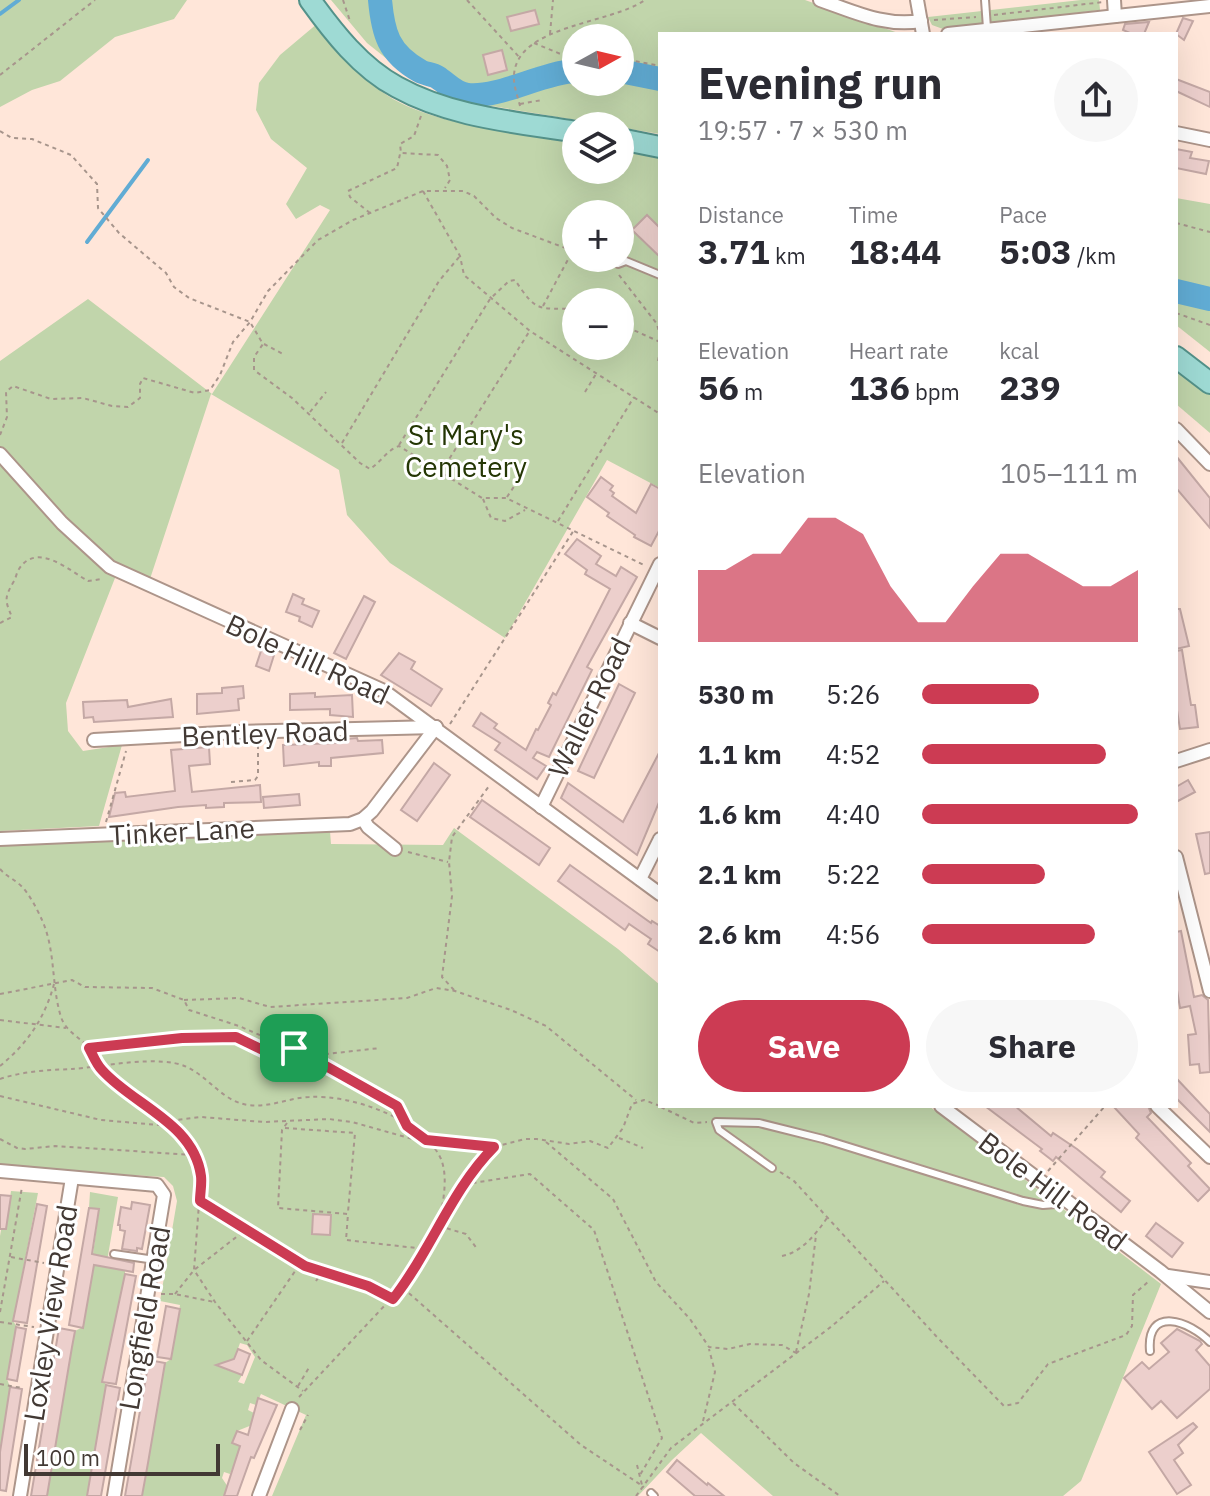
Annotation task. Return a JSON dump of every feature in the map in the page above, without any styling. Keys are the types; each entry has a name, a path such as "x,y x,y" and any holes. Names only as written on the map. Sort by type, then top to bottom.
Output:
{"main road":[{"path":"310,0 348,48 396,87 460,112 562,130"},
{"path":"634,142 658,147"},
{"path":"1178,359 1210,383"}],"street":[{"path":"820,0 885,22 922,27 917,0"},
{"path":"1114,0 1115,16"},
{"path":"968,32 1044,29 1115,16 1210,6"},
{"path":"1178,133 1210,140"},
{"path":"1178,431 1210,464"},
{"name":"Bole Hill Road","path":"0,454 62,523 110,567 384,691 658,892"},
{"name":"Waller Road","path":"541,807 658,568"},
{"path":"630,623 658,637"},
{"path":"395,849 368,827 363,819 440,730"},
{"name":"Bentley Road","path":"94,740 258,732 440,730"},
{"path":"1178,760 1210,750"},
{"name":"Tinker Lane","path":"0,839 192,829 331,826 363,819"},
{"path":"640,879 658,843"},
{"path":"1178,865 1210,991"},
{"name":"Bole Hill Road","path":"944,1108 1210,1312"},
{"path":"1159,1108 1210,1157"},
{"path":"0,1171 72,1178"},
{"name":"Longfield Road","path":"72,1178 157,1185 164,1202 114,1496"},
{"name":"Loxley View Road","path":"20,1496 72,1178"},
{"name":"Bole Hill Road","path":"1165,1275 1210,1282"},
{"path":"259,1496 292,1409"}],"lane":[{"path":"985,0 987,30"},
{"path":"634,264 658,274"},
{"path":"772,1168 719,1130 716,1122 759,1123 836,1143 1023,1201 1043,1205 1069,1203"},
{"path":"114,1254 155,1260"},
{"path":"1150,1351 1150,1331 1155,1325 1165,1322 1188,1325 1210,1342"}],"path":[{"path":"0,75 95,0"},
{"path":"467,0 520,58"},
{"path":"549,35 553,0"},
{"path":"519,98 514,75 520,58 533,42 645,0"},
{"path":"922,27 1114,0"},
{"path":"533,42 562,55"},
{"path":"634,61 658,66"},
{"path":"370,213 350,197 348,191 397,168 400,144 414,136 426,100"},
{"path":"520,104 542,100"},
{"path":"0,131 12,138 32,139 71,155 97,184 98,208 119,233 166,273 174,287 189,298 250,322 263,344 283,354"},
{"path":"401,153 438,155 447,166 450,180 444,189"},
{"path":"0,435 7,417 6,392 13,386 51,399 83,398 128,407 140,398 143,378 195,393 210,390 220,375 233,342 250,322 268,291 318,240 370,213 423,191 463,191 474,196 496,218 512,228 562,247"},
{"path":"423,191 460,256 464,275 530,331 658,413"},
{"path":"1178,224 1210,232"},
{"path":"342,444 439,281 460,256"},
{"path":"542,308 562,272"},
{"path":"619,272 658,328"},
{"path":"263,344 254,357 254,370 309,413 370,469 380,463 391,449 399,446 490,299 509,281 515,280 530,303 542,308 562,309"},
{"path":"1178,314 1210,325"},
{"path":"634,330 658,341"},
{"path":"441,472 530,331"},
{"path":"585,392 596,373"},
{"path":"309,413 326,392"},
{"path":"557,522 634,397"},
{"path":"399,446 482,498 506,498 658,568"},
{"path":"506,498 519,479"},
{"path":"482,498 491,518 505,521 526,509"},
{"path":"440,730 574,529"},
{"path":"0,623 12,617 6,604 6,592 20,566 31,559 44,557 61,563 88,581 103,578 110,567"},
{"path":"231,782 255,780 258,776 258,732"},
{"path":"102,834 129,738"},
{"path":"455,991 442,977 452,896 449,862 452,837 496,776"},
{"path":"395,849 449,862"},
{"path":"0,869 22,886 42,921 53,953 54,983 66,1028 89,1048 98,1065 186,1141 194,1155 201,1177 194,1270 215,1302 273,1371 303,1391 393,1299 467,1177 494,1147"},
{"path":"0,878 5,875"},
{"path":"0,994 72,980 85,987 152,988 184,1000 239,998 270,1007 407,998 436,988 455,991 546,1026 637,1101"},
{"path":"0,1066 28,1040 54,983"},
{"path":"184,1000 189,1010 294,1048 397,1106 407,1126"},
{"path":"0,1020 66,1028"},
{"path":"89,1048 182,1038 236,1037 275,1056 294,1048"},
{"path":"308,1056 380,1048"},
{"path":"0,1079 57,1068 179,1064 197,1072 223,1095 247,1105 262,1106 306,1097 328,1097 369,1105 426,1140 440,1158 444,1170 439,1226"},
{"path":"0,1096 101,1120 170,1126 176,1120 188,1117 264,1122 311,1118 352,1122 416,1140 494,1147 525,1139 569,1144 590,1141 608,1148 617,1138 628,1111 637,1101 658,1105"},
{"path":"664,1108 694,1123 716,1122"},
{"path":"1057,1161 1103,1108"},
{"path":"289,1120 282,1130 278,1208 348,1214"},
{"path":"285,1128 355,1133 346,1240 425,1249"},
{"path":"617,1138 643,1148"},
{"path":"0,1139 25,1149 55,1146 194,1155"},
{"path":"545,1141 613,1199 656,1282 690,1319 709,1347 715,1372 702,1422"},
{"path":"772,1168 794,1181 1004,1406 1018,1403 1048,1364 1126,1335 1132,1326 1133,1295 1147,1281 1165,1275"},
{"path":"0,1312 24,1173"},
{"path":"467,1177 473,1183 530,1174 594,1230 662,1438 640,1475"},
{"path":"200,1201 301,1263 368,1286 393,1299"},
{"path":"782,1256 791,1254 816,1235 828,1217"},
{"path":"439,1226 466,1234 478,1250"},
{"path":"175,1294 194,1270 245,1230"},
{"path":"796,1353 809,1294 816,1235"},
{"path":"10,1257 57,1265"},
{"path":"247,1342 301,1263"},
{"path":"0,1268 8,1269"},
{"path":"316,1281 323,1271"},
{"path":"636,1496 671,1448 832,1326 885,1280"},
{"path":"402,1287 581,1445 652,1495"},
{"path":"149,1291 215,1302"},
{"path":"412,1296 415,1292"},
{"path":"0,1322 48,1330"},
{"path":"709,1347 728,1349 750,1344 782,1345 796,1353"},
{"path":"297,1387 310,1366"},
{"path":"0,1384 37,1391"},
{"path":"732,1402 794,1463 840,1496"},
{"path":"299,1430 308,1415"},
{"path":"637,1465 642,1487"}],"green space":[{"path":"0,0 187,0 174,19 115,37 60,81 32,90 0,107"},
{"path":"331,0 805,0 895,32 658,32 658,134 634,130 634,112 562,112 562,118 474,103 434,88 402,71 367,43"},
{"path":"1099,0 1100,10 943,29 932,25 928,17"},
{"name":"St Mary's Cemetery","path":"318,23 372,84 400,103 447,120 562,140 562,184 634,184 634,152 658,158 658,487 607,460 505,638 390,563 347,515 339,470 211,394 148,585 125,575 115,578 66,703 68,731 83,751 122,745 99,826 0,831 0,361 88,299 212,394 330,210 320,205 296,219 286,204 307,168 271,139 256,110 259,83 280,55"},
{"path":"1178,198 1210,204 1210,352 1178,327"},
{"path":"1178,367 1210,391 1210,433 1178,406"},
{"path":"454,828 618,949 658,983 658,1108 932,1108 1161,1284 1081,1481 1063,1496 773,1496 701,1433 638,1496 272,1496 306,1415 261,1394 256,1405 250,1403 248,1410 256,1414 252,1425 237,1431 232,1443 241,1447 230,1474 224,1472 222,1478 228,1487 224,1496 142,1496 165,1363 171,1359 180,1305 160,1301 177,1201 173,1186 164,1177 0,1167 0,844 330,831 331,844 443,845","holes":["240,1343 247,1345 255,1357 244,1384 238,1382 242,1375 225,1369 223,1365 233,1363"]},
{"path":"11,1191 38,1193 13,1321 17,1327 7,1379 10,1387 0,1452 0,1236"},
{"path":"90,1192 118,1197 106,1267 125,1271 125,1274 102,1381 107,1385 87,1496 47,1496 75,1331 83,1327 99,1210 89,1208"}],"building":[{"path":"535,10 539,24 511,31 507,17"},
{"path":"1183,18 1193,21 1184,40 1177,32"},
{"path":"1149,22 1145,32 1128,32 1123,30 1125,24"},
{"path":"502,50 507,70 488,75 483,55"},
{"path":"1178,80 1210,92 1210,107 1178,92"},
{"path":"1178,149 1192,152 1190,158 1209,161 1206,174 1178,168"},
{"path":"647,215 658,226 658,255 634,232"},
{"path":"1178,458 1210,498 1210,528 1178,490"},
{"path":"601,477 613,486 610,490 614,493 612,496 636,513 651,484 658,488 658,533 651,546 634,537 587,497"},
{"path":"577,539 601,556 596,564 616,576 621,567 637,577 587,667 592,670 549,757 537,752 533,758 546,766 537,779 495,750 500,743 473,726 481,713 497,724 494,728 526,750 538,730 551,705 548,703 553,693 556,695 610,589 585,574 587,570 565,554"},
{"path":"293,594 304,599 302,604 319,611 312,627 299,621 300,617 286,612"},
{"path":"364,596 375,602 346,659 334,653"},
{"path":"1178,609 1180,609 1189,646 1178,649"},
{"path":"262,648 275,652 269,671 256,666"},
{"path":"1182,650 1198,727 1180,729 1178,651"},
{"path":"399,653 415,662 411,669 442,689 431,706 381,675"},
{"path":"619,684 635,693 594,778 578,771"},
{"path":"243,686 244,698 238,699 239,710 197,714 197,694 222,693 222,688"},
{"path":"315,693 315,697 352,695 353,717 330,715 330,709 290,710 290,694"},
{"path":"171,699 173,717 94,722 93,717 84,718 83,702 127,700 128,707"},
{"path":"357,738 358,741 382,740 383,753 331,758 331,766 319,766 319,762 284,766 283,745 336,743 336,740"},
{"path":"209,747 210,764 189,766 192,792 260,785 261,802 224,803 224,807 178,807 109,817 115,793 125,792 126,797 175,791 171,750"},
{"path":"658,755 658,805 637,855 561,798 568,783 623,822"},
{"path":"434,763 450,775 417,821 401,810"},
{"path":"1188,780 1195,792 1178,801 1178,786"},
{"path":"299,794 300,805 264,808 263,797"},
{"path":"482,800 550,848 539,865 470,817"},
{"path":"1210,832 1210,873 1205,874 1196,834"},
{"path":"570,865 651,923 658,925 658,951 648,944 651,939 629,924 625,930 558,881"},
{"path":"1181,931 1194,997 1202,995 1208,1000 1210,1072 1200,1073 1199,1064 1190,1065 1188,1035 1196,1034 1190,1006 1180,1008 1178,932"},
{"path":"1178,1080 1210,1114 1210,1132 1178,1100"},
{"path":"988,1108 1017,1108 1051,1136 1053,1133 1077,1149 1105,1172 1101,1177 1130,1201 1121,1212 1056,1157 1053,1161 1040,1151 1042,1149"},
{"path":"1115,1108 1149,1108 1151,1113 1147,1117 1191,1163 1188,1166 1210,1189 1198,1201 1136,1138 1139,1134"},
{"path":"0,1195 11,1196 6,1229 0,1229"},
{"path":"132,1202 150,1205 142,1249 137,1248 137,1251 122,1249 125,1231 120,1230 118,1225 121,1207 131,1209"},
{"path":"37,1204 47,1206 27,1323 13,1321"},
{"path":"89,1208 99,1209 92,1254 134,1263 133,1272 94,1265 83,1328 69,1325"},
{"path":"313,1214 331,1215 330,1235 312,1234"},
{"path":"1156,1223 1183,1243 1172,1257 1146,1236"},
{"path":"125,1274 136,1276 116,1384 102,1382"},
{"path":"166,1306 180,1309 171,1359 157,1357"},
{"path":"16,1327 26,1329 17,1381 7,1379"},
{"path":"59,1328 75,1331 47,1496 31,1496"},
{"path":"1177,1329 1202,1344 1196,1350 1210,1366 1210,1389 1177,1418 1161,1401 1152,1409 1124,1378 1142,1362 1149,1369 1169,1352 1161,1343"},
{"path":"238,1349 250,1354 242,1375 216,1365 234,1359"},
{"path":"149,1360 165,1363 148,1463 142,1496 125,1496"},
{"path":"106,1385 120,1388 101,1496 87,1496"},
{"path":"10,1387 22,1389 6,1491 0,1490 0,1452"},
{"path":"258,1398 277,1405 254,1458 251,1457 237,1496 224,1496 240,1446 232,1443 237,1431 248,1435"},
{"path":"1193,1423 1197,1427 1178,1445 1183,1453 1174,1460 1191,1485 1177,1494 1149,1452"},
{"path":"677,1460 724,1496 695,1496 667,1472"}],"waterway":[{"path":"0,14 19,0"},
{"path":"380,0 389,41 401,57 463,94 494,93 562,72"},
{"path":"634,74 658,79"},
{"path":"87,242 148,160"},
{"path":"1178,291 1210,299"}],"route":[{"path":"236,1037 275,1056 294,1048 397,1106 407,1126 426,1140 494,1147 467,1177 393,1299 368,1286 305,1266 200,1201 201,1177 186,1141 101,1069 89,1048 182,1038 236,1037"}]}
